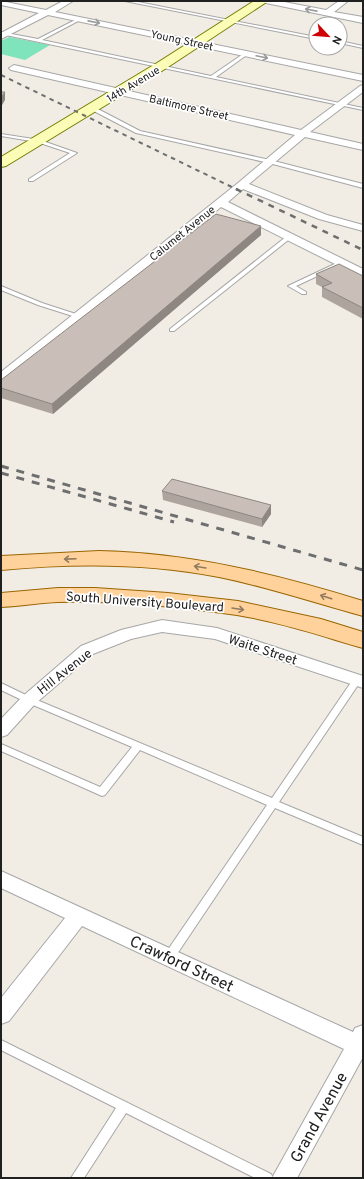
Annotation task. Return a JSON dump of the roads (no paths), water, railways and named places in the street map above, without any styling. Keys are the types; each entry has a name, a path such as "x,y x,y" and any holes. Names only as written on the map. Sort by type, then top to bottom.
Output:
{"main road":[{"name":"14th Avenue","path":"1,164 198,43 262,1"},
{"path":"1,563 94,558 133,559 172,563 249,577 315,594 363,609"},
{"name":"South University Boulevard","path":"7,601 58,595 95,595 168,600 238,608 321,627 363,640"}],"street":[{"path":"2,35 69,1"},
{"path":"266,1 363,20"},
{"path":"327,13 344,1"},
{"name":"Young Street","path":"1,3 363,78"},
{"name":"Baltimore Street","path":"14,68 363,147"},
{"name":"Calumet Avenue","path":"1,378 242,185 303,133 363,88"},
{"path":"242,185 323,217 363,228"},
{"path":"219,202 363,274"},
{"name":"Waite Street","path":"162,626 217,634 360,681"},
{"name":"Hill Avenue","path":"1,730 29,700 87,650 127,634 162,626"},
{"name":"Crawford Street","path":"1,879 169,957 361,1042"},
{"path":"1,1014 79,915"},
{"name":"Grand Avenue","path":"284,1178 361,1042"}],"lane":[{"path":"127,1 308,36"},
{"path":"38,41 79,19"},
{"path":"2,35 161,66 363,109"},
{"path":"348,44 363,47"},
{"path":"212,77 246,53"},
{"path":"92,108 138,132 270,162 363,186"},
{"path":"1,135 38,141 74,153 31,180"},
{"path":"172,330 289,237"},
{"path":"304,293 291,286 340,263"},
{"path":"1,288 40,304 79,316"},
{"path":"169,957 273,803 360,681"},
{"path":"1,686 29,700 363,841"},
{"path":"1,747 102,792 138,746"},
{"path":"1,1045 267,1178"},
{"path":"77,1178 123,1107"}],"railway":[{"path":"1,75 238,190"},
{"path":"236,189 363,250"},
{"path":"1,466 363,570"},
{"path":"1,473 174,522"}]}
